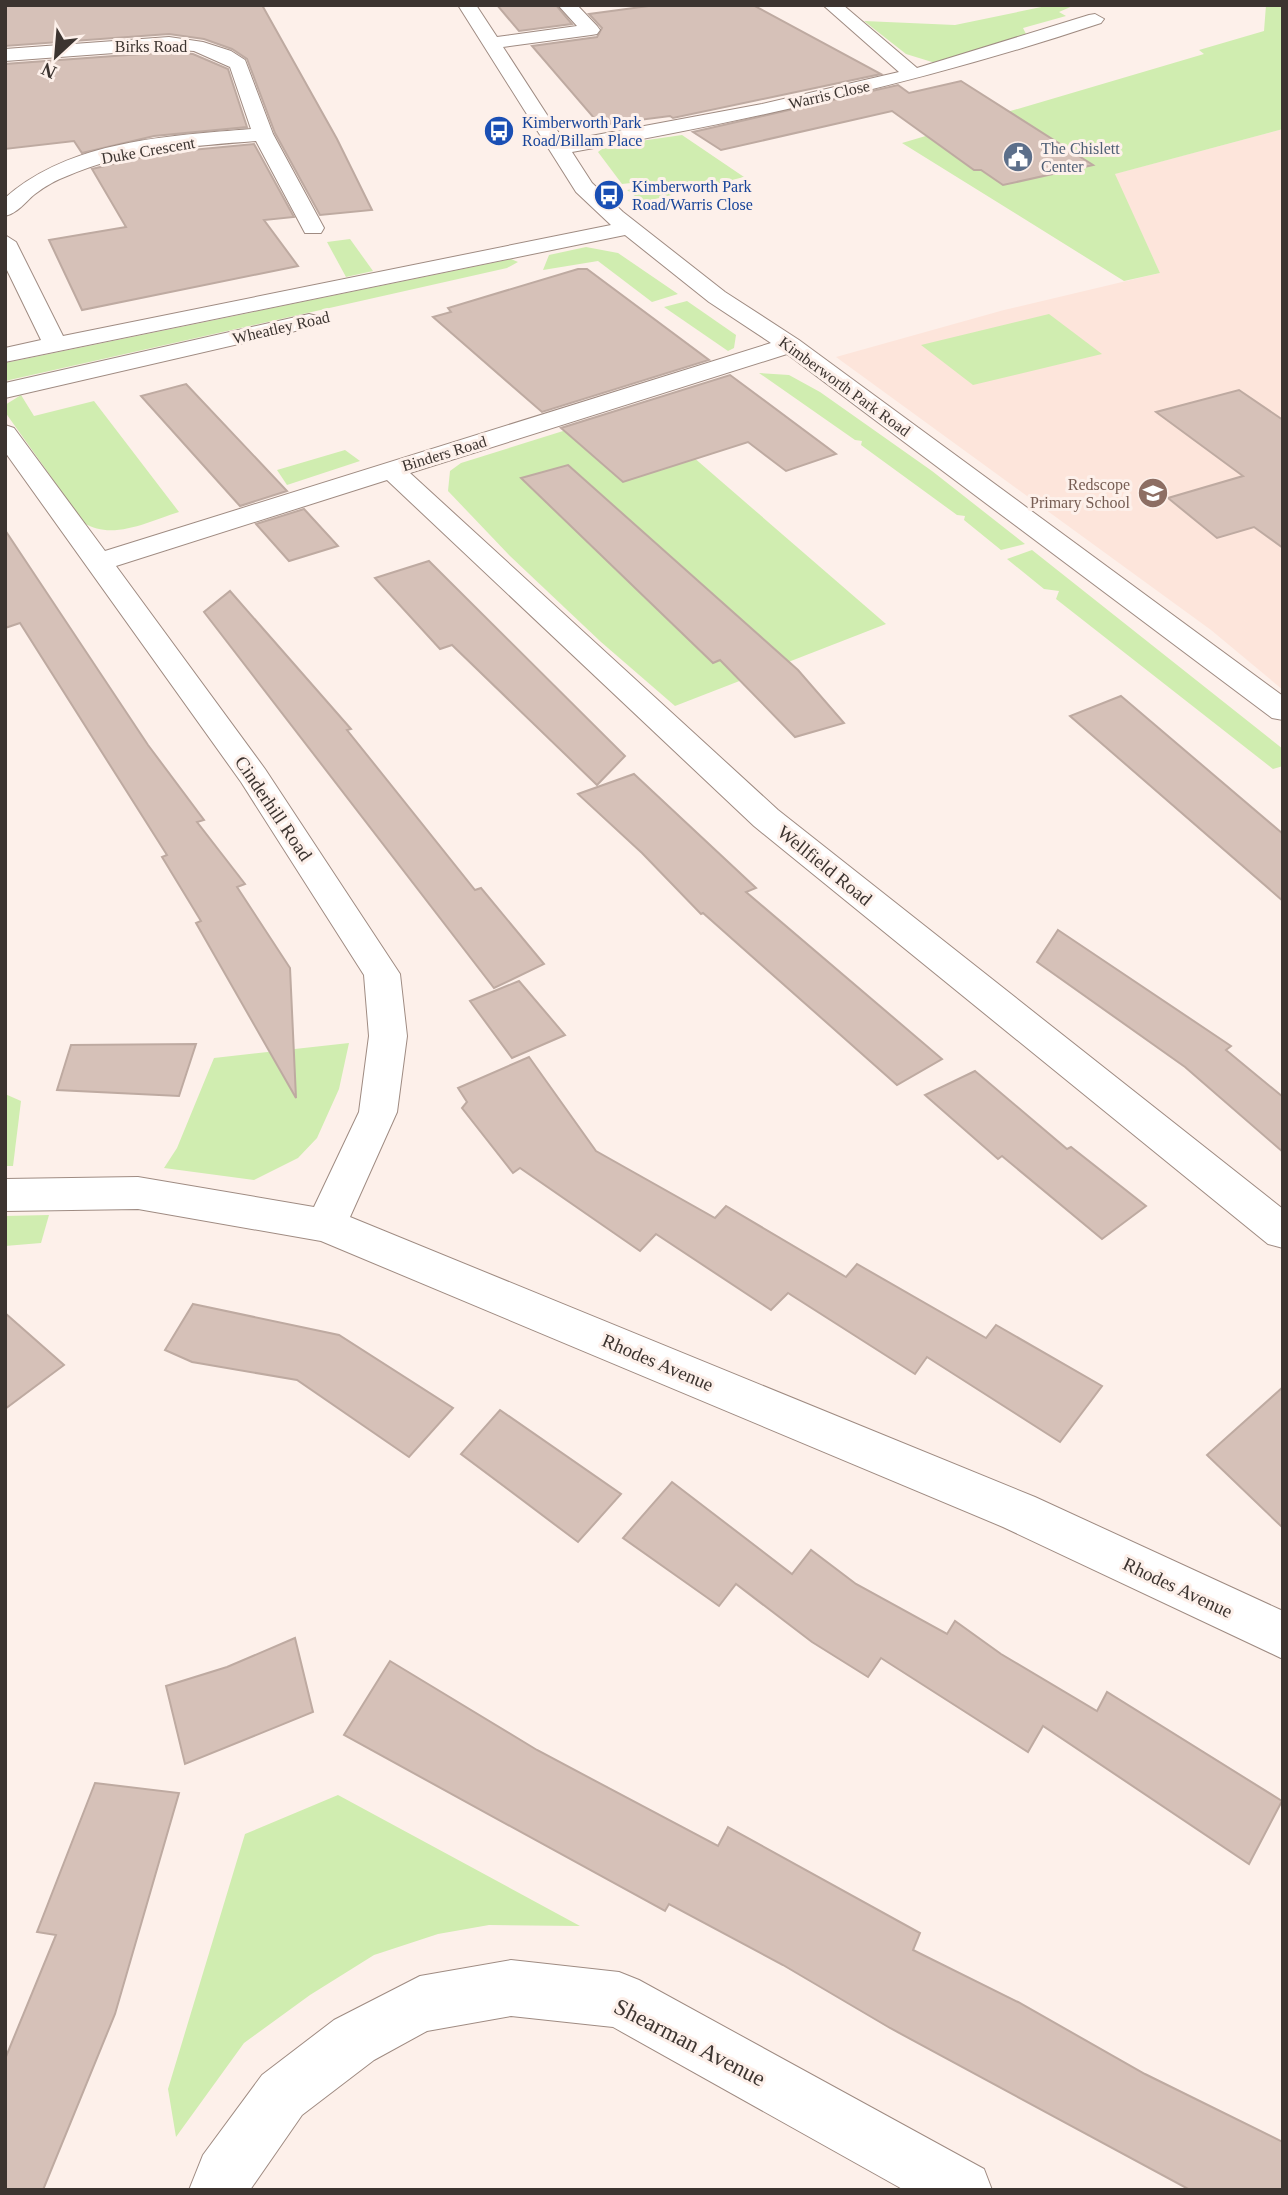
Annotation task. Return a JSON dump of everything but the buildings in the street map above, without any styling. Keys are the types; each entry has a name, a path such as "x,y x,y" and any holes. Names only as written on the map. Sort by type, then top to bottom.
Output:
{"street":[{"name":"Kimberworth Park Road","path":"467,5 584,187 629,228 717,297 790,345 1283,710"},
{"path":"491,43 591,30 568,5"},
{"path":"832,5 913,74"},
{"name":"Warris Close","path":"558,148 675,129 913,74 1012,49 1095,19"},
{"name":"Birks Road","path":"5,55 169,43 195,46 224,55 238,64 263,134 313,228"},
{"name":"Duke Crescent","path":"5,211 20,192 62,170 113,153 263,134"},
{"name":"Wheatley Road","path":"5,355 629,228"},
{"path":"5,242 56,346"},
{"path":"478,283 531,271 542,247"},
{"name":"Wheatley Road","path":"5,391 332,315"},
{"name":"Binders Road","path":"98,562 790,345"},
{"name":"Cinderhill Road","path":"5,433 254,776 382,974 388,1036 378,1112 326,1225"},
{"name":"Wellfield Road","path":"391,469 766,818 1283,1232"},
{"name":"Rhodes Avenue","path":"5,1195 138,1193 326,1225 1019,1512 1283,1636"},
{"name":"Shearman Avenue","path":"219,2190 224,2176 282,2095 354,2040 420,2004 511,1988 619,2000 963,2190"}],"shaded area":[{"name":"Redscope Primary School","path":"1283,129 1283,690 1211,630 836,357 1004,310 1160,273 1114,174"}],"green space":[{"path":"1051,5 1075,5 1059,12 1066,16 1023,28 1027,36 941,62 906,54 864,21 955,25"},
{"path":"1266,5 1283,5 1283,129 1115,174 1160,273 1124,281 902,143 1204,54 1199,50 1264,31"},
{"path":"682,135 744,177 643,202 627,190 634,189 631,183 622,184 598,152 606,146"},
{"path":"350,239 373,271 346,277 327,242"},
{"path":"586,247 618,253 678,294 652,302 598,261 543,270 549,255"},
{"path":"511,259 518,262 507,268 5,381 5,363"},
{"path":"687,301 736,335 734,348 728,351 664,307"},
{"path":"1049,314 1102,354 973,385 921,345"},
{"path":"759,373 789,375 820,392 932,471 1025,544 1001,550 964,520 965,516 957,515 861,445 862,441 855,440"},
{"path":"21,395 34,416 94,401 179,512 119,530 95,528 84,523 5,412 5,405"},
{"path":"640,411 886,624 675,706 601,642 510,556 448,491 450,471 461,463 611,416"},
{"path":"345,450 360,461 287,485 277,470"},
{"path":"1032,550 1283,749 1283,766 1273,769 1056,599 1059,591 1044,589 1007,559"},
{"path":"349,1043 339,1089 317,1138 298,1158 254,1180 164,1168 177,1148 214,1058"},
{"path":"5,1094 21,1101 13,1166 5,1166"},
{"path":"49,1215 41,1243 5,1246 5,1216"},
{"path":"338,1795 580,1926 489,1925 438,1934 374,1955 310,1995 244,2043 176,2137 168,2089 245,1834"}],"place":[{"name":"Kimberworth Park Road/Billam Place","path":"499,131"},
{"name":"The Chislett Center","path":"1018,157"},
{"name":"Kimberworth Park Road/Warris Close","path":"609,195"},
{"name":"Redscope Primary School","path":"1153,493"}]}
